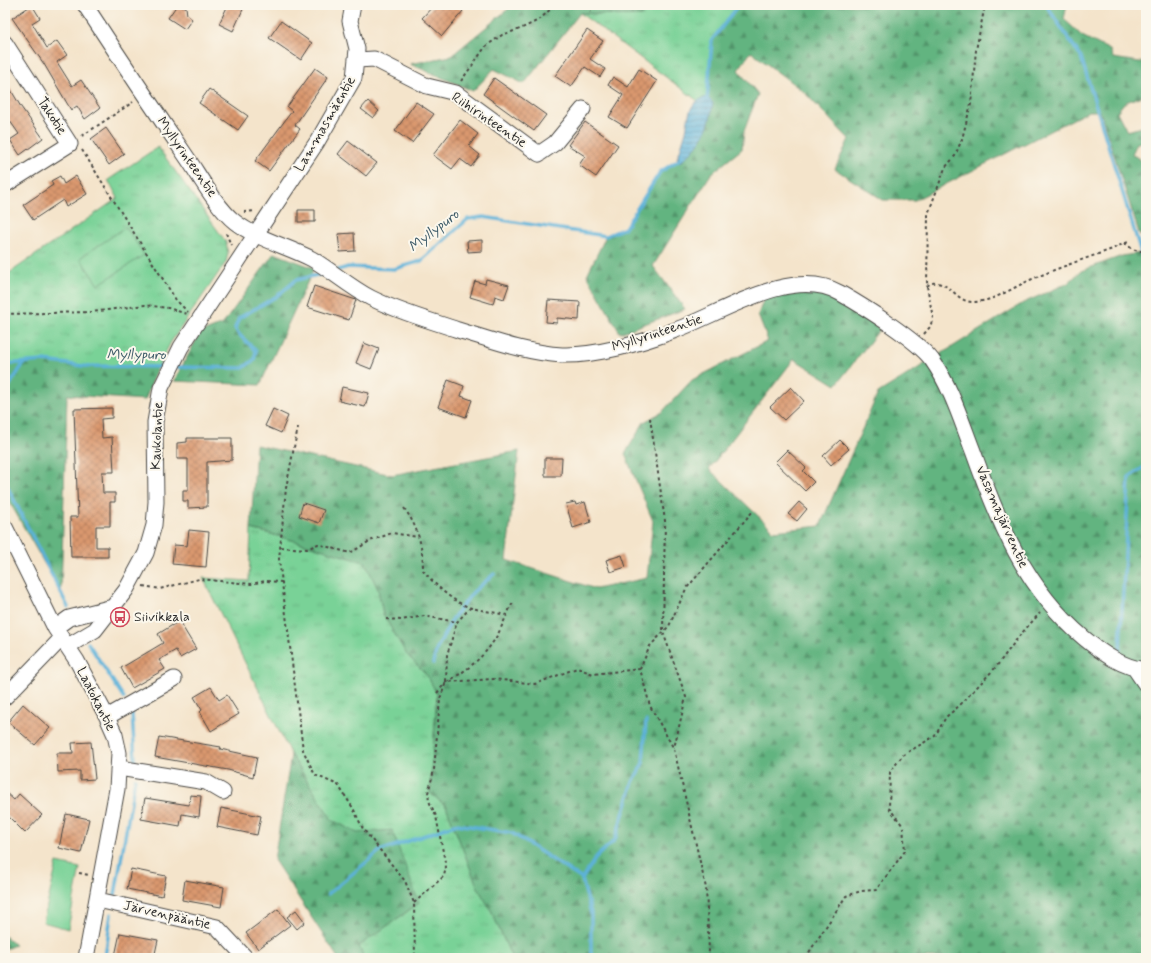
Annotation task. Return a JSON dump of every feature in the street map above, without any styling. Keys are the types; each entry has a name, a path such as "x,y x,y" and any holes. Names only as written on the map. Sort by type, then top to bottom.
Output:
{"street":[{"name":"Myllyrinteentie","path":"85,5 210,191 233,221 256,234 326,268 368,296 395,309 505,345 541,353 566,355 623,347 672,332 765,292 796,284 812,284 825,285 841,293 916,343"},
{"name":"Lammasmäentie","path":"256,234 317,142 354,78 357,49 350,21 353,5"},
{"name":"Takotie","path":"5,43 70,144 5,185"},
{"name":"Riihirinteentie","path":"357,60 374,59 427,86 456,93 539,154 555,143 583,109"},
{"name":"Kaukolantie","path":"61,638 95,630 126,590 146,553 154,525 156,502 154,440 157,403 164,380 181,347 256,234"},
{"name":"Vasamajärventie","path":"916,343 928,355 943,377 991,500 1028,576 1049,603 1075,631 1102,653 1141,670"},
{"name":"Laatokantie","path":"5,528 61,638 108,717 119,753 119,768 98,900 86,958"},
{"name":"Kaukolantie","path":"5,697 61,638 69,618 113,607"},
{"path":"1141,670 1146,685"},
{"path":"108,717 174,679"},
{"path":"119,768 206,782 223,792"},
{"name":"Järvenpääntie","path":"98,900 217,926 246,958"}],"path":[{"path":"450,92 465,77 486,46 502,35 539,20 555,5"},
{"path":"588,5 591,12"},
{"path":"916,343 930,327 934,318 927,286 928,214 945,168 955,156 962,139 971,104 976,50 985,5"},
{"path":"5,314 92,312 145,305 168,308 192,315 176,300 82,150 70,144 135,100"},
{"path":"232,249 224,229 241,212 253,212 257,209"},
{"path":"927,286 931,283 943,284 950,288 960,298 972,302 982,301 1056,269 1129,242"},
{"path":"1124,243 1132,250 1139,252 1146,250"},
{"path":"650,418 665,521 663,632 686,696 674,749"},
{"path":"298,427 286,488 279,559 303,750 315,774 338,785 353,808 362,829 405,880 414,903 415,958"},
{"path":"404,508 415,523 423,555 423,570 433,582 454,599 470,608 505,615"},
{"path":"707,958 709,951 706,888 674,749 650,706 640,669 650,646 669,626 686,589 753,511"},
{"path":"281,547 307,550 318,544 350,553 370,541 392,533 419,537"},
{"path":"132,578 145,587 160,589 199,579 251,584 265,581 282,582"},
{"path":"437,693 446,682 481,658 499,632 505,615 514,601"},
{"path":"808,958 808,954 846,896 861,891 876,890 905,851 903,826 889,808 890,772 903,756 935,736 946,717 992,672 1020,635 1049,603"},
{"path":"414,903 444,876 446,867 436,816 429,802 428,792 434,770 440,699 446,682 447,655 457,622 470,608"},
{"path":"386,619 401,620 424,616 457,622"},
{"path":"446,682 494,679 535,684 577,668 593,674 640,669"}],"green space":[{"path":"513,5 643,5 642,16 580,13 524,84 494,69 473,91 410,64 451,56"},
{"path":"643,5 739,5 727,22 710,74 707,97 698,101 580,13 642,16"},
{"path":"739,5 1067,5 1064,19 1082,36 1110,50 1113,58 1146,63 1146,94 1124,103 1117,112 1127,131 1146,126 1146,141 1137,143 1132,154 1142,161 1146,161 1146,186 1144,192 1146,204 1146,232 1140,236 1100,111 1089,111 915,200 883,200 835,169 849,139 804,92 751,52 738,70 758,94 744,131 742,149 711,174 653,266 685,309 620,333 587,275 606,236 625,227 657,177 665,169 673,163 683,161 713,103 707,97 712,40"},
{"path":"158,147 226,242 228,253 226,262 171,342 158,367 83,366 44,361 5,364 5,276 118,198 108,180"},
{"path":"126,227 144,255 98,285 80,258"},
{"path":"1146,252 1146,958 512,958 491,910 478,888 446,806 430,793 437,694 427,675 407,655 383,614 378,589 365,562 251,529 256,445 392,475 519,451 506,560 596,589 647,578 653,521 625,454 644,422 662,412 692,380 768,341 758,315 764,298 799,290 812,290 827,293 859,312 880,329 836,385 794,359 709,469 774,531 820,526 878,393 1023,303 1068,283 1081,271 1122,256"},
{"path":"274,253 314,268 260,385 174,381 200,333 223,324"},
{"path":"44,361 83,366 158,367 145,400 67,395 61,593 5,494 5,364"},
{"path":"251,529 365,562 378,589 383,614 407,655 427,675 437,694 430,793 446,806 478,888 491,910 512,958 364,958 359,946 419,903 357,833 332,820 291,755 203,578 249,581"},
{"path":"291,755 332,820 357,833 392,830 419,903 359,946 364,958 338,958 274,860"},
{"path":"57,863 80,868 68,929 43,922"},
{"path":"5,936 15,945 5,949"}],"water":[{"path":"707,97 713,103 704,135 682,161 679,161 677,158 686,131 690,110 696,102"}],"building":[{"path":"32,5 40,18 32,23 47,48 57,41 67,55 57,62 72,86 81,80 100,108 85,119 77,106 71,110 44,64 12,18"},
{"path":"177,5 186,7 187,15 192,19 185,29 168,18"},
{"path":"228,5 245,5 233,31 219,24"},
{"path":"434,5 456,5 463,11 442,36 422,18"},
{"path":"281,21 312,43 301,60 269,38"},
{"path":"587,30 603,41 590,59 605,69 600,77 585,67 571,87 555,76"},
{"path":"315,68 328,77 295,125 300,129 269,171 255,161 292,111 287,107"},
{"path":"639,69 657,81 627,128 609,117 623,95 608,85 613,77 628,87"},
{"path":"494,78 546,115 534,131 483,94"},
{"path":"5,80 21,107 43,138 20,155 10,140 19,134 5,114"},
{"path":"209,89 248,116 238,130 199,103"},
{"path":"368,101 379,111 373,118 361,109"},
{"path":"416,102 434,114 412,143 395,131"},
{"path":"460,120 478,134 469,146 480,155 471,167 460,159 452,169 433,155"},
{"path":"585,122 618,145 596,177 579,165 585,156 568,145"},
{"path":"106,128 124,154 109,165 91,139"},
{"path":"348,141 377,163 366,176 338,154"},
{"path":"60,176 64,184 76,176 87,194 66,207 63,200 33,220 23,205 53,185 51,181"},
{"path":"298,210 315,210 315,222 298,222"},
{"path":"354,233 355,251 340,252 338,234"},
{"path":"482,240 482,251 468,252 467,241"},
{"path":"486,279 509,285 504,299 495,296 493,304 470,297 475,281 485,284"},
{"path":"314,286 356,300 349,320 307,307"},
{"path":"548,300 580,302 579,320 557,318 557,323 546,322"},
{"path":"364,343 379,349 371,369 356,363"},
{"path":"448,380 464,386 461,396 472,400 466,417 438,407"},
{"path":"342,387 369,393 365,407 339,401"},
{"path":"791,387 804,401 784,420 770,407"},
{"path":"112,408 112,418 101,419 102,438 112,437 114,472 102,472 103,493 115,493 115,502 110,502 110,526 96,526 96,547 108,547 108,557 71,557 70,517 78,517 74,409"},
{"path":"273,409 288,416 281,433 265,426"},
{"path":"187,438 232,438 232,460 207,462 207,507 188,508 188,501 183,501 183,490 188,490 188,459 177,459 177,443 187,442"},
{"path":"840,440 849,449 831,465 823,456"},
{"path":"787,450 806,468 803,471 814,482 805,491 775,462"},
{"path":"545,458 562,458 561,476 545,476"},
{"path":"575,502 576,505 585,502 591,522 573,528 566,504"},
{"path":"799,502 807,509 797,521 788,514"},
{"path":"303,503 324,510 319,523 299,516"},
{"path":"189,530 209,532 206,567 172,564 174,545 187,546"},
{"path":"622,555 626,567 610,572 606,560"},
{"path":"179,621 196,649 180,658 176,650 159,660 165,669 132,688 121,668 163,643 158,634"},
{"path":"211,687 219,700 227,695 239,714 211,731 200,712 202,710 194,697"},
{"path":"23,704 50,728 35,745 8,722"},
{"path":"159,737 221,747 220,749 257,757 253,777 228,770 155,757"},
{"path":"91,742 95,779 80,780 80,771 58,772 57,753 73,753 72,743"},
{"path":"5,792 14,800 19,794 42,815 25,833 5,813"},
{"path":"190,795 201,796 199,817 182,814 180,826 141,819 145,798 189,805"},
{"path":"221,808 261,816 257,835 217,827"},
{"path":"66,814 89,819 81,853 59,848"},
{"path":"131,869 166,876 162,896 127,889"},
{"path":"185,880 224,887 221,907 182,900"},
{"path":"278,909 290,925 258,949 246,933"},
{"path":"296,910 305,922 297,929 287,917"},
{"path":"120,933 158,940 154,958 125,958 115,956"}],"waterway":[{"name":"Myllypuro","path":"707,100 712,40 739,5"},
{"path":"1046,5 1081,57 1146,269"},
{"name":"Myllypuro","path":"338,270 348,267 394,269 421,261 468,219 483,217 606,236 625,228 660,172 682,158"},
{"name":"Myllypuro","path":"176,367 243,368 254,360 256,351 235,328 239,318 277,296 296,280 326,273"},
{"name":"Myllypuro","path":"5,364 44,361 83,366 168,367"},
{"path":"5,392 24,363"},
{"path":"1120,649 1129,477 1146,466"},
{"path":"5,482 68,607"},
{"path":"433,663 437,648 453,618 473,592 494,574"},
{"path":"88,643 124,698"},
{"path":"132,713 135,761"},
{"path":"582,879 597,856 615,840 633,782 643,763 646,721"},
{"path":"115,895 135,779"},
{"path":"328,894 380,851 457,824 512,833 582,879 591,913 591,958"},
{"path":"105,958 111,914"}],"place":[{"name":"Siivikkala","path":"120,617"}]}
